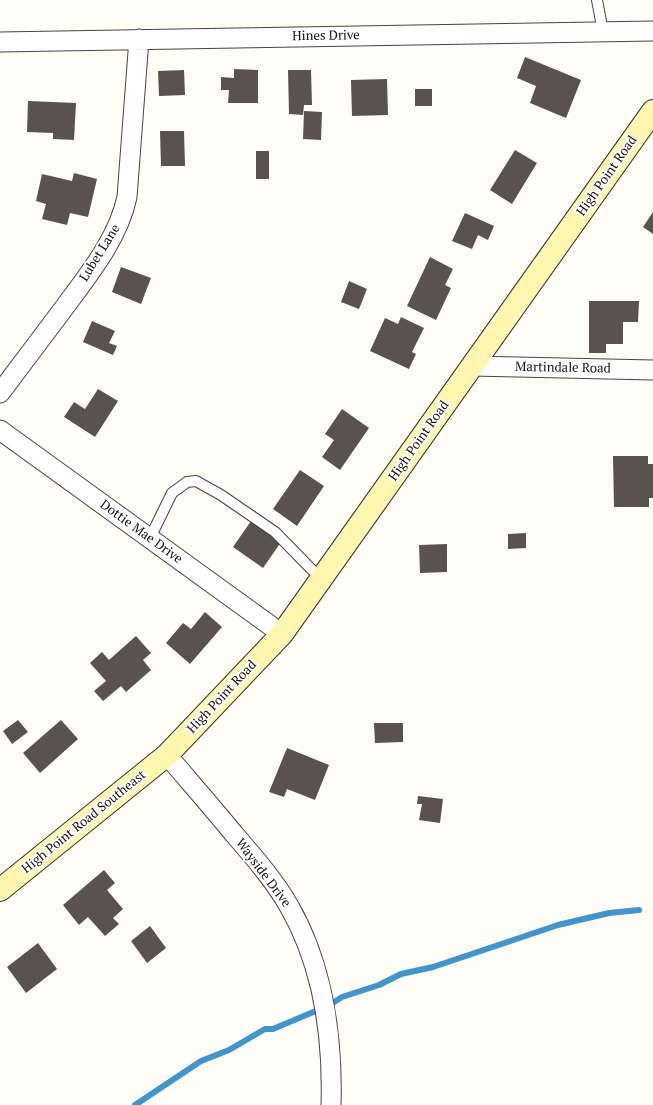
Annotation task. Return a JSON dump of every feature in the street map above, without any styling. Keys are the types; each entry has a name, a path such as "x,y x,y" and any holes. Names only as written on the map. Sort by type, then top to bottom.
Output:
{"main road":[{"name":"High Point Road","path":"167,755 282,634 653,111"},
{"name":"High Point Road Southeast","path":"0,890 167,755"}],"street":[{"name":"Hines Drive","path":"0,42 653,31"},
{"name":"Lubet Lane","path":"0,393 86,278 116,232 123,216 127,197 138,39"},
{"name":"Martindale Road","path":"472,366 653,370"},
{"name":"Dottie Mae Drive","path":"0,430 282,634"},
{"name":"Wayside Drive","path":"167,755 260,864 289,906 309,950 321,987 327,1020 331,1105"}],"lane":[{"path":"597,0 603,32"},
{"path":"150,538 172,493 187,482 196,481 221,495 275,532 321,579"}],"building":[{"path":"525,57 581,80 566,118 530,103 536,86 517,78"},
{"path":"234,69 258,70 258,103 228,103 229,90 221,90 221,77 234,78"},
{"path":"184,70 185,95 159,96 158,71"},
{"path":"288,70 311,70 312,105 304,105 303,115 289,114"},
{"path":"387,79 388,115 352,116 351,80"},
{"path":"415,89 432,89 432,106 415,106"},
{"path":"28,101 76,103 74,140 53,139 53,133 27,132"},
{"path":"304,111 322,112 321,140 303,139"},
{"path":"160,131 184,131 185,166 161,166"},
{"path":"515,150 537,163 512,204 490,190"},
{"path":"256,151 269,151 269,179 256,179"},
{"path":"74,173 97,179 88,217 70,213 67,225 42,219 46,204 36,201 42,174 72,181"},
{"path":"653,212 653,234 643,227"},
{"path":"465,213 494,226 488,240 478,235 472,249 452,241"},
{"path":"430,257 453,269 445,285 451,288 436,320 407,306"},
{"path":"121,267 151,278 141,304 112,292"},
{"path":"349,281 367,289 359,309 341,302"},
{"path":"589,301 639,301 638,322 623,322 623,344 606,344 606,353 589,353"},
{"path":"401,317 424,328 412,352 416,354 409,369 370,351 385,318 398,324"},
{"path":"92,321 115,331 109,343 117,346 113,355 83,342"},
{"path":"98,389 118,401 95,437 64,417 74,402 85,409"},
{"path":"342,409 369,428 340,470 322,457 334,440 325,434"},
{"path":"613,456 648,456 648,464 653,464 653,498 649,498 649,507 614,507"},
{"path":"300,470 324,486 297,526 273,509"},
{"path":"251,521 281,542 263,568 233,547"},
{"path":"526,533 526,548 508,549 508,534"},
{"path":"447,544 447,572 420,573 419,545"},
{"path":"205,612 222,627 190,664 166,643 183,623 191,629"},
{"path":"136,636 151,653 143,660 151,670 126,692 121,686 103,701 94,691 106,681 90,663 102,652 109,660"},
{"path":"18,720 28,732 12,744 3,731"},
{"path":"61,720 78,739 40,773 23,753"},
{"path":"374,723 403,723 403,742 375,743"},
{"path":"287,748 329,765 315,800 287,789 284,797 269,792"},
{"path":"418,796 443,799 440,823 419,820 422,804 417,804"},
{"path":"104,870 115,883 107,890 123,909 113,918 119,924 105,936 88,917 79,925 63,905"},
{"path":"150,926 166,948 147,963 131,941"},
{"path":"38,943 57,969 26,993 7,967"}],"waterway":[{"path":"331,1004 342,997 379,985 401,974 433,967 558,925 609,913 639,910"},
{"path":"135,1105 201,1061 229,1050 265,1029 273,1029 318,1010"}]}
